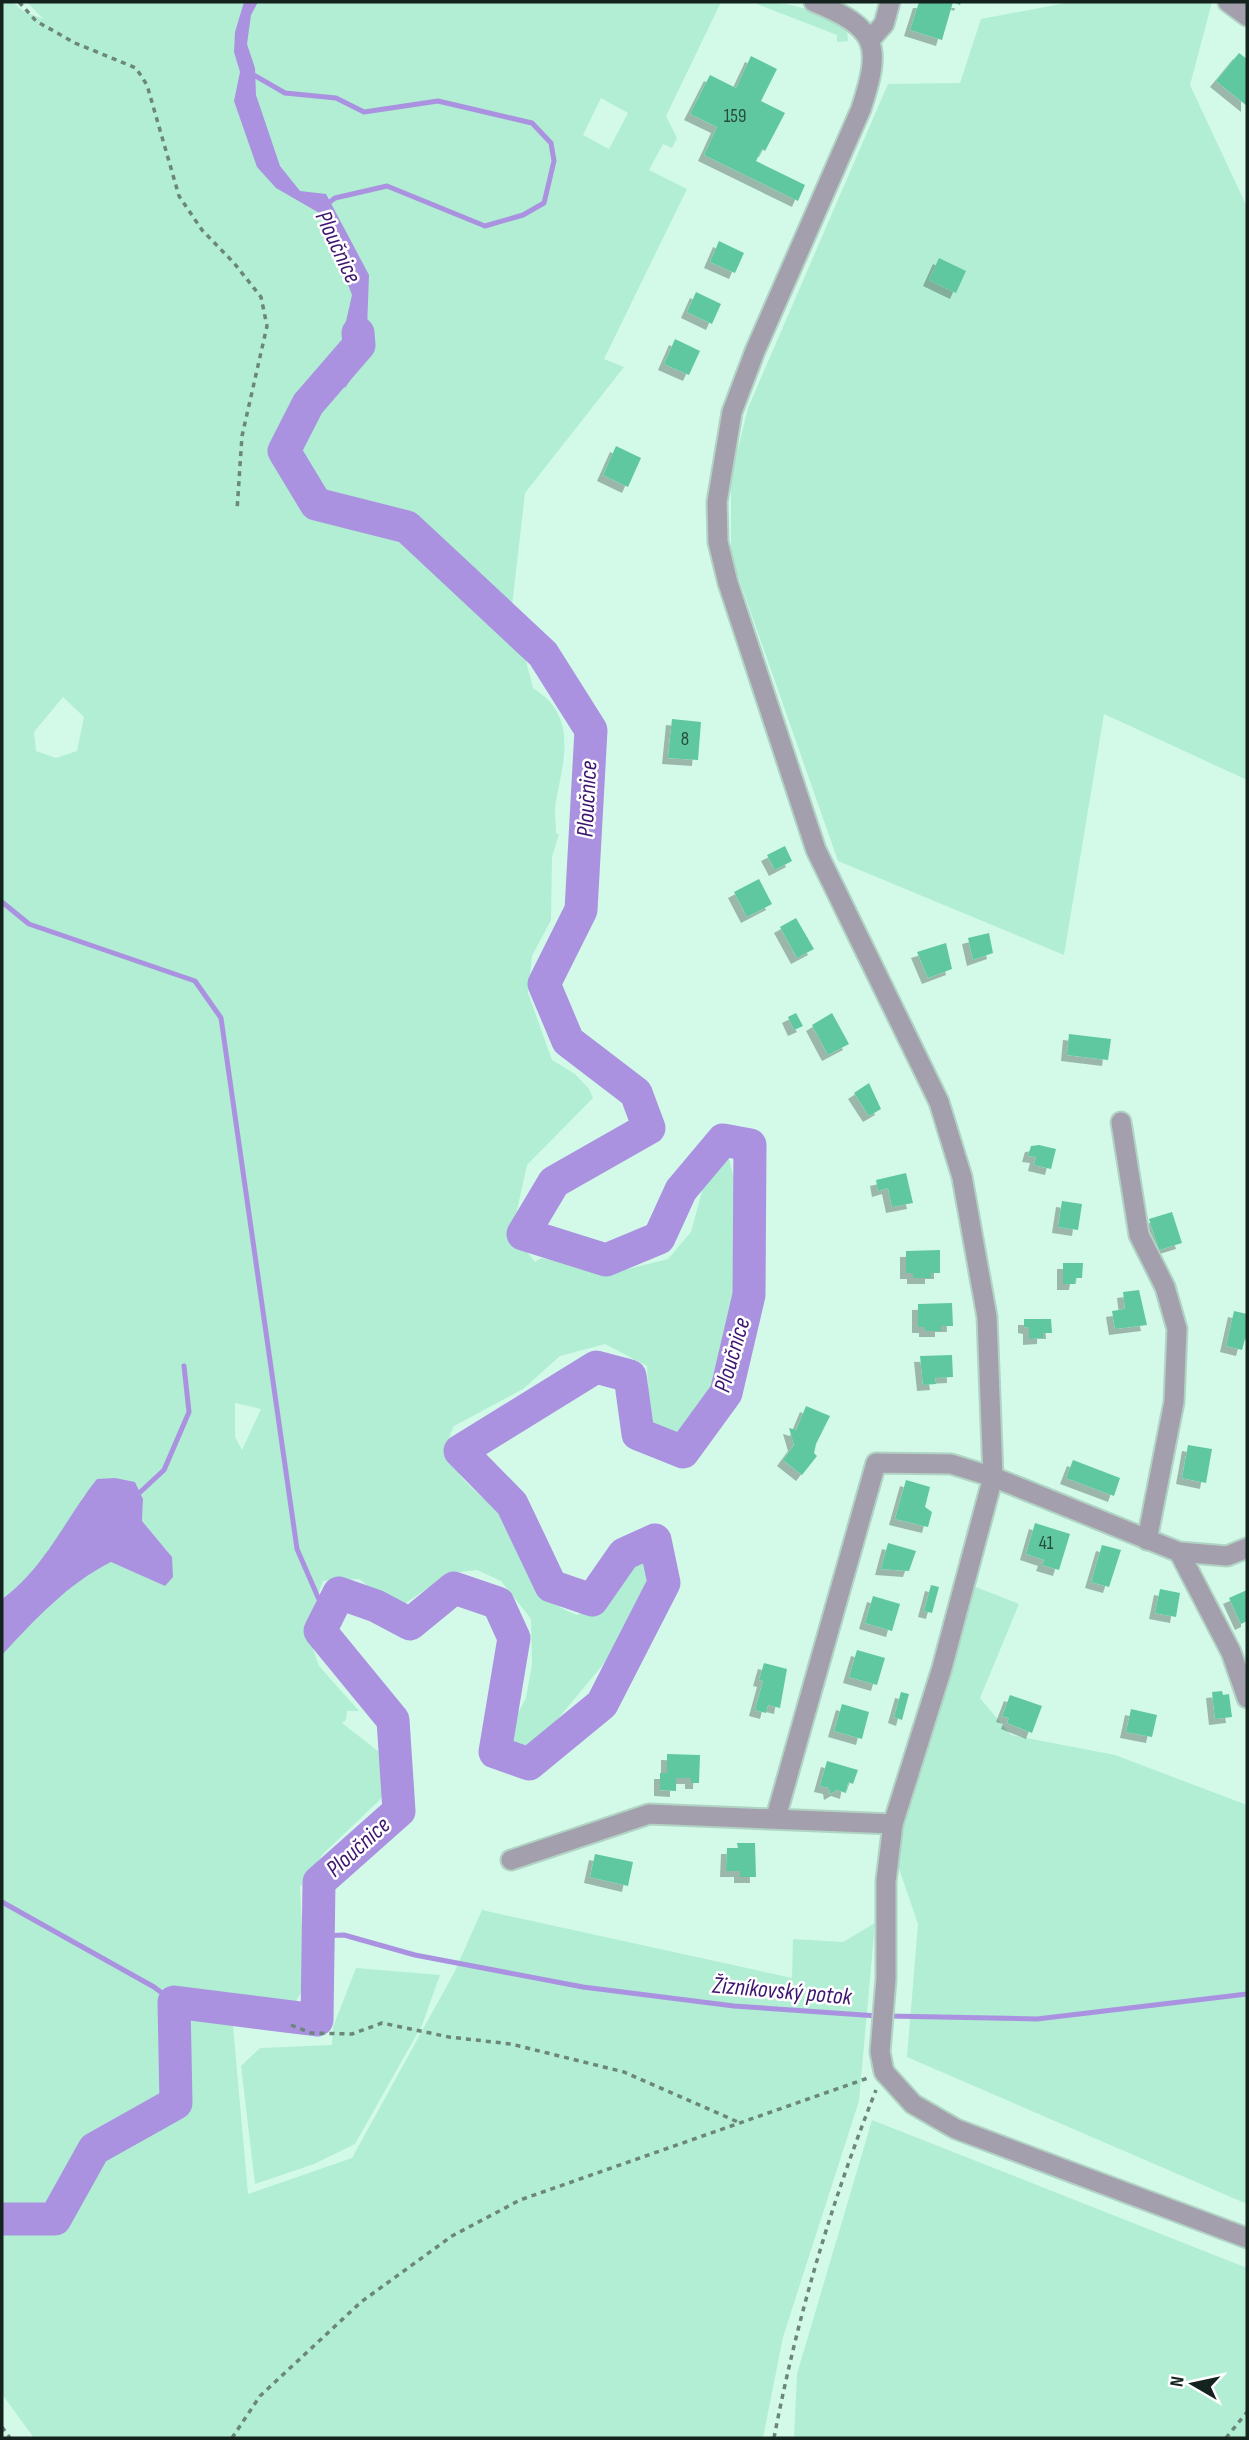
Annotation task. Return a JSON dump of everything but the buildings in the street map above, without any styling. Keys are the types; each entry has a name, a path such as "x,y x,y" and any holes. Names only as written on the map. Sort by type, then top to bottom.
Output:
{"street":[{"path":"814,2 846,15 860,26 870,40 873,71 861,109 755,351 732,412 722,462 718,542 728,583 816,850 939,1102 962,1177 987,1317 993,1476 942,1668 893,1824 886,1881 886,1979 880,2052 884,2072 913,2104 957,2129 1247,2238"},
{"path":"870,40 884,24 890,2"},
{"path":"1228,2 1247,16"},
{"path":"1121,1122 1139,1234 1166,1287 1177,1329 1174,1402 1147,1540"},
{"path":"776,1817 877,1463 951,1464 993,1476 1179,1552 1227,1556 1247,1548"},
{"path":"1179,1552 1231,1652 1247,1698"},
{"path":"511,1860 649,1814 776,1817 893,1824"}],"path":[{"path":"19,2 36,21 75,43 136,68 147,85 179,196 202,230 234,263 261,298 267,326 242,436 237,510"},
{"path":"291,2025 311,2033 352,2034 382,2023 449,2037 511,2044 624,2072 740,2123"},
{"path":"232,2438 260,2396 360,2302 452,2236 520,2200 884,2072"},
{"path":"775,2438 791,2347 841,2178 884,2072"},
{"path":"1226,2438 1247,2412"},
{"path":"2,2427 10,2438"}],"green space":[{"path":"2,2 13,2 23,11 43,19 27,2 721,2 666,116 677,138 672,148 663,144 649,170 687,189 604,359 624,367 525,493 512,606 533,688 557,711 564,739 555,805 556,834 559,834 552,857 551,920 532,956 528,993 552,1060 575,1074 589,1089 593,1098 527,1165 512,1233 535,1262 541,1258 612,1273 668,1259 691,1232 704,1184 728,1155 738,1194 731,1359 672,1446 663,1444 649,1417 647,1366 605,1344 560,1356 523,1389 454,1426 449,1443 451,1459 471,1487 512,1524 522,1537 529,1552 536,1584 547,1599 577,1615 602,1604 640,1554 651,1562 634,1627 538,1743 509,1751 502,1744 526,1698 532,1664 531,1619 501,1581 477,1570 450,1573 397,1609 359,1579 323,1581 306,1629 319,1666 359,1711 347,1711 346,1720 342,1723 383,1755 390,1790 323,1854 300,1887 305,1985 293,2007 240,2009 231,2003 248,2194 352,2158 454,1973 482,1910 792,1978 793,1939 843,1942 875,1923 859,2101 783,2337 763,2438 34,2438 2,2394 2,1655 66,1591 111,1562 165,1586 172,1557 142,1521 143,1499 135,1482 84,1495 38,1565 2,1599","holes":["601,98 628,113 609,149 583,135","63,697 84,717 77,751 56,758 36,751 34,732","235,1403 261,1409 242,1450 235,1437"]},
{"path":"760,2 795,6 817,13 847,32 848,41 837,42 837,35 757,4"},
{"path":"1071,2 1212,2 1190,85 1247,207 1247,780 1104,714 1064,955 838,861 731,556 731,477 748,408 888,84 960,83 981,19"},
{"path":"968,1584 1019,1604 980,1698 1011,1735 1115,1755 1247,1805 1247,2204 907,2057 918,1924 893,1851"},
{"path":"356,1968 440,1975 422,2025 355,2144 314,2164 255,2184 241,2066 260,2048 332,2045 333,2027"},
{"path":"872,2120 1247,2268 1247,2438 794,2438 797,2374"}],"water":[{"path":"244,2 258,2 251,15 247,44 255,68 256,95 280,166 300,191 326,194 369,275 366,356 345,388 335,365 346,341 344,330 352,295 321,214 276,188 257,167 234,101 240,72 234,52 235,32"},
{"path":"115,1478 135,1482 143,1499 142,1521 172,1557 173,1577 165,1586 111,1562 66,1592 2,1655 2,1599 17,1587 43,1558 97,1479"}],"waterway":[{"path":"252,74 285,93 336,98 364,112 438,101 532,123 551,143 554,161 544,203 523,215 485,226 387,186 335,198 327,204"},
{"name":"Ploučnice","path":"2,2219 55,2219 94,2149 176,2103 174,2002 317,2020 319,1882 399,1811 393,1720 320,1631 339,1593 376,1606 410,1624 454,1588 498,1603 514,1638 495,1752 529,1764 602,1704 664,1583 655,1540 624,1554 592,1600 551,1586 512,1504 460,1451 596,1367 630,1376 638,1434 683,1452 726,1393 749,1295 750,1145 723,1140 681,1190 659,1238 606,1260 523,1234 554,1182 649,1128 636,1093 568,1041 544,984 581,910 591,730 543,654 407,527 316,504 284,451 308,404 359,345 358,333"},
{"path":"2,902 29,924 195,981 221,1018 297,1549 327,1618"},
{"path":"136,1496 164,1470 189,1412 184,1366"},
{"path":"2,1902 154,1987 174,2002"},
{"name":"Žizníkovský potok","path":"320,1936 344,1935 415,1955 583,1987 734,2006 878,2016"},
{"name":"Žizníkovský potok","path":"888,2016 1037,2019 1247,1994"}]}
